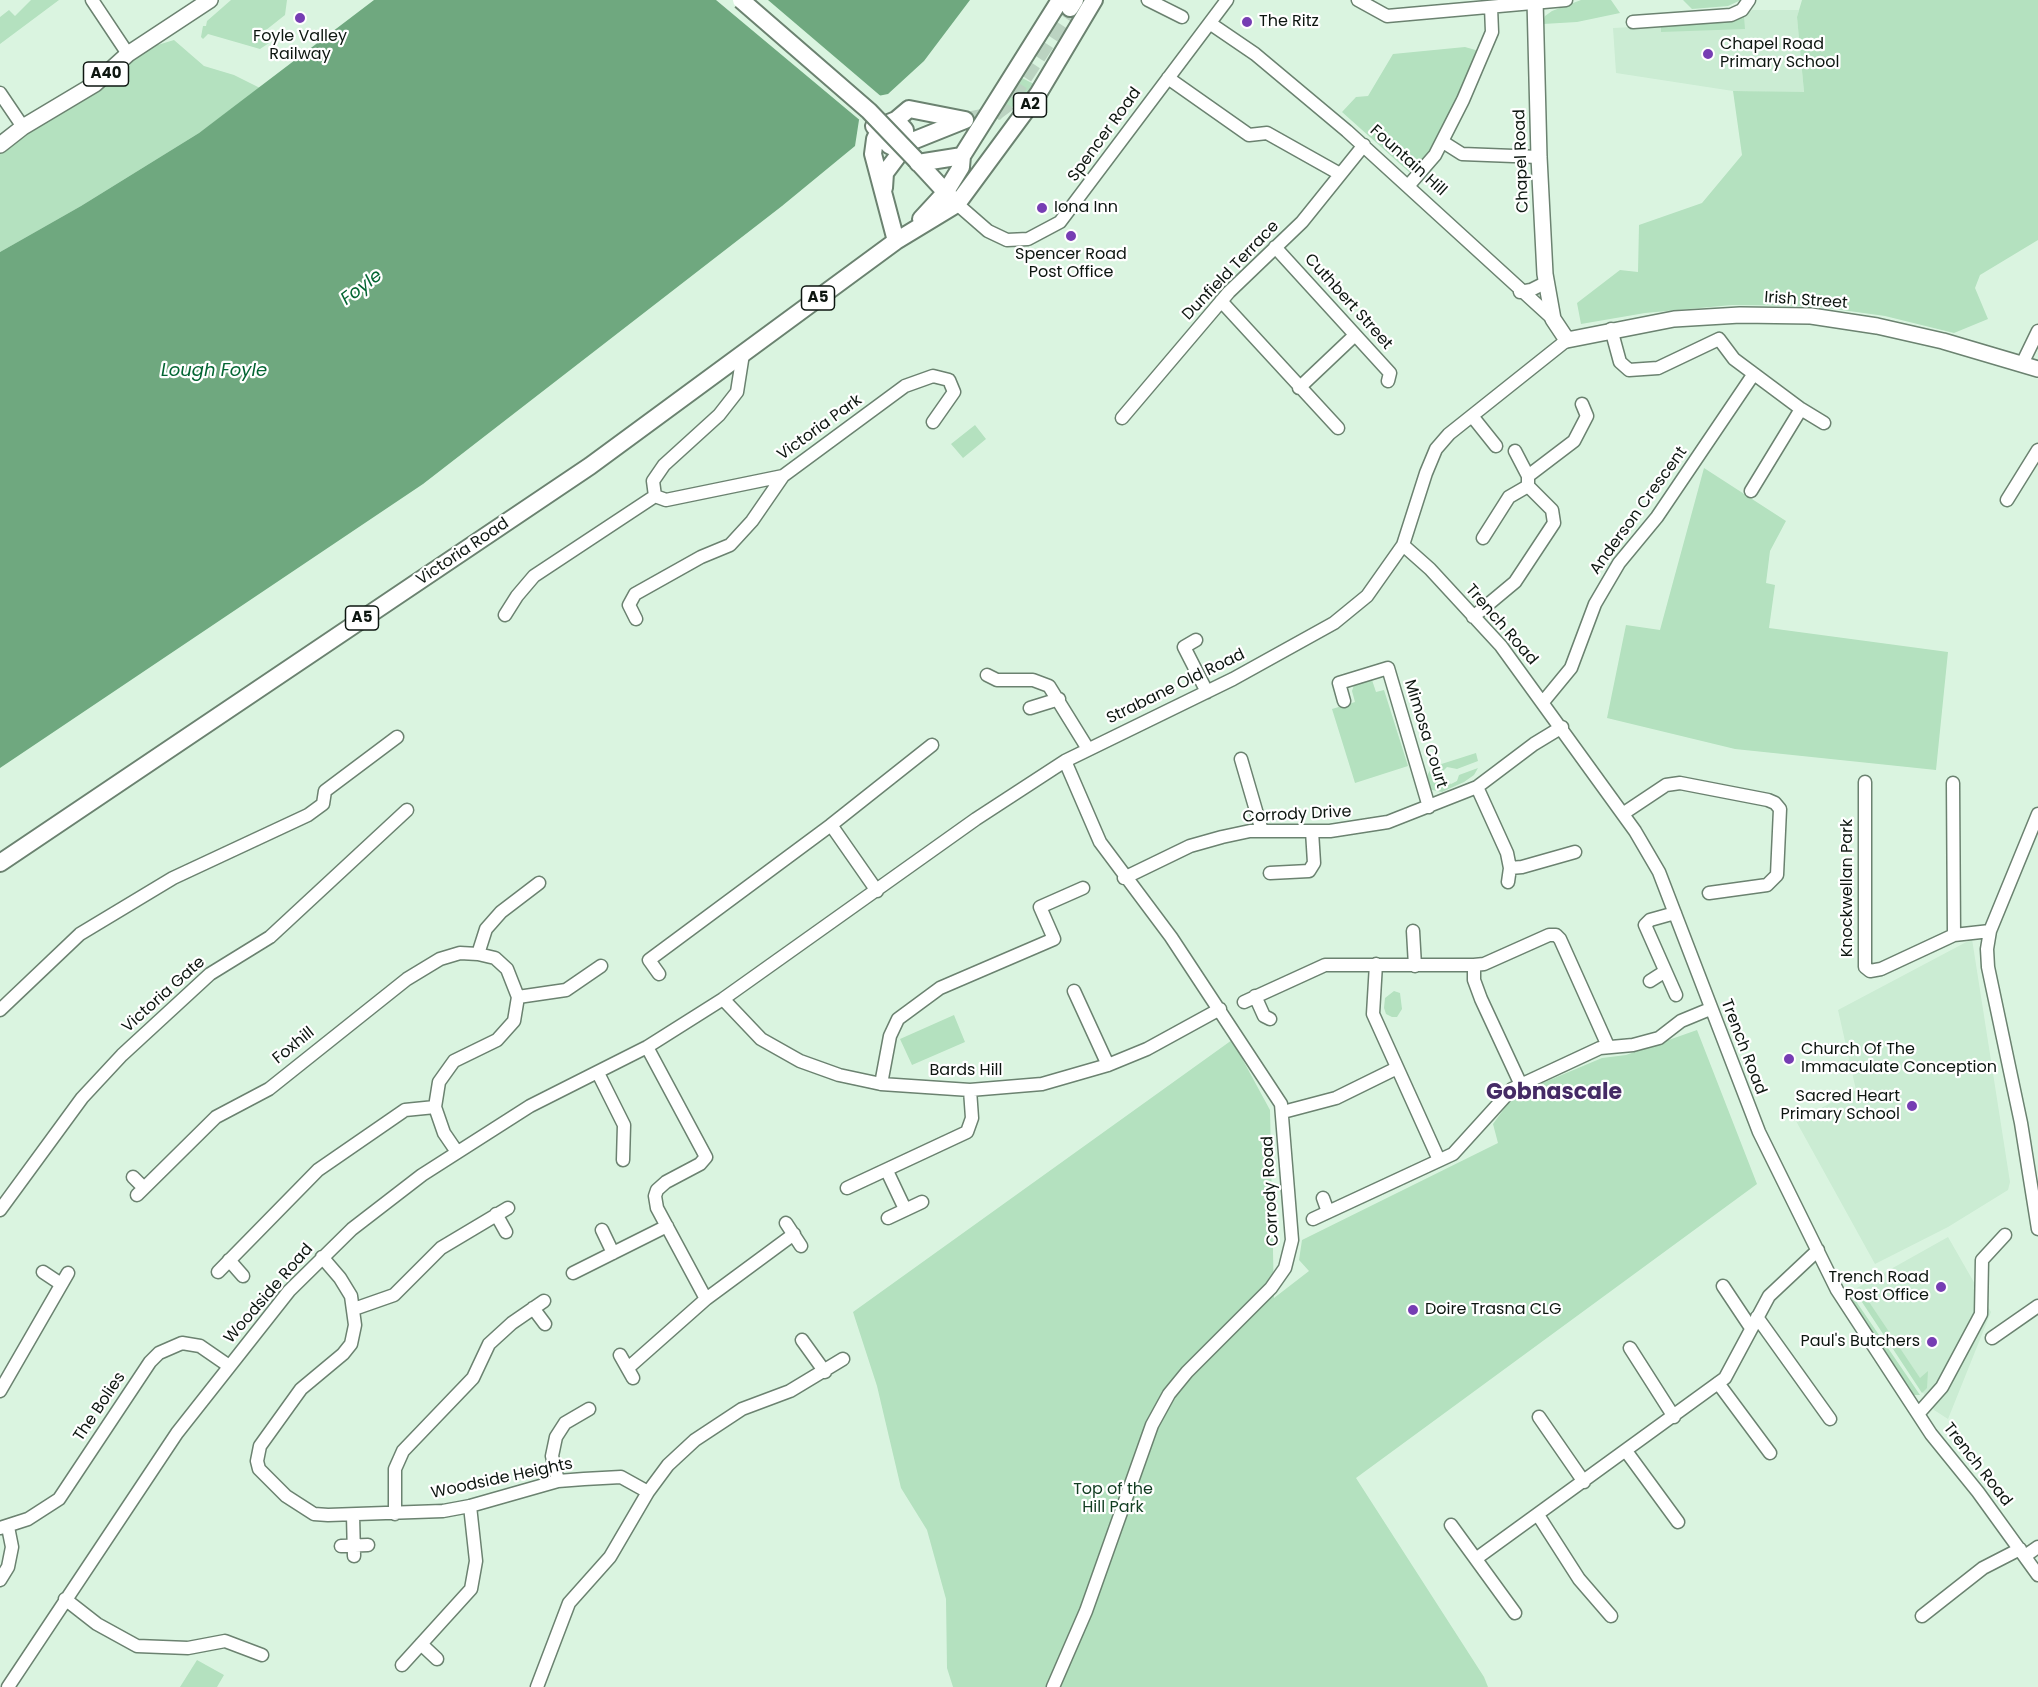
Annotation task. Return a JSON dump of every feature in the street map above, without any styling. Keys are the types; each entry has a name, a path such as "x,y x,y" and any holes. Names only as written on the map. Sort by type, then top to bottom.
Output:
{"highway":[{"path":"741,0 869,111 951,198"},
{"name":"A2","path":"951,198 1038,94 1094,0"},
{"name":"A2","path":"951,198 961,167 962,156 1068,3"},
{"path":"884,195 885,173 906,145 917,137 968,120 909,109 896,120"},
{"path":"866,112 896,120 905,130 906,145 895,147 877,133 866,112"},
{"path":"877,133 873,154 896,241"},
{"path":"917,162 962,156"},
{"name":"Victoria Road","path":"0,863 590,466 916,227 951,198"}],"main road":[{"name":"A40","path":"0,145 23,127 94,84 128,54 210,0"},
{"name":"Chapel Road","path":"1535,2 1539,157 1547,282 1553,319"},
{"name":"Irish Street","path":"1567,340 1611,329 1674,319 1740,315 1811,316 1877,326 1942,340 2038,369"},
{"name":"Fountain Hill","path":"1553,319 1567,340"}],"street":[{"path":"92,0 128,54"},
{"path":"1148,0 1182,17"},
{"name":"Spencer Road","path":"951,198 988,231 1007,240 1028,239 1044,233 1060,222 1227,0"},
{"path":"1358,0 1388,16 1566,0"},
{"path":"1633,22 1731,15 1742,10 1749,0"},
{"path":"1409,185 1419,176 1443,142 1492,32 1491,7"},
{"name":"Fountain Hill","path":"1211,24 1255,54 1364,146 1409,185 1520,292 1553,319"},
{"path":"1168,78 1249,135 1267,134 1340,174"},
{"path":"0,93 23,127"},
{"path":"1443,142 1462,154 1539,157"},
{"name":"Dunfield Terrace","path":"1122,418 1221,301 1302,222 1364,146"},
{"name":"Cuthbert Street","path":"1275,247 1390,374 1388,381"},
{"path":"1520,292 1547,282"},
{"path":"1221,301 1338,428"},
{"path":"1611,329 1620,362 1629,370 1658,368 1719,339 1734,359 1753,375 1824,423"},
{"path":"2022,364 2038,331"},
{"path":"1299,388 1355,335"},
{"name":"Strabane Old Road","path":"723,999 878,891 976,819 1065,761 1207,692 1334,623 1367,596 1403,545 1433,455 1449,435 1567,340"},
{"path":"505,615 534,576 655,496 653,481 664,465 719,415 737,392 743,354"},
{"name":"Anderson Crescent","path":"1543,702 1571,668 1594,604 1619,563 1657,517 1753,375"},
{"name":"Victoria Park","path":"655,496 666,500 783,476 906,386 933,376 949,380 954,392 933,422"},
{"path":"1483,538 1509,497 1574,441 1587,416 1582,404"},
{"path":"1750,491 1801,409"},
{"path":"1472,416 1496,446"},
{"path":"2007,501 2038,450"},
{"path":"1473,617 1515,582 1554,523 1552,510 1528,481 1515,451"},
{"path":"636,619 629,605 634,594 700,557 730,545 752,521 783,476"},
{"name":"Trench Road","path":"1403,545 1430,569 1501,646 1624,813 1659,872 1759,1132 1857,1324 1918,1414 2038,1575"},
{"path":"1196,640 1184,646 1207,692"},
{"name":"Mimosa Court","path":"1344,701 1339,683 1388,668 1429,807"},
{"path":"987,675 997,680 1033,680 1048,686 1059,699 1088,748"},
{"path":"1030,708 1059,699"},
{"name":"Corrody Drive","path":"1124,878 1190,846 1222,837 1262,831 1312,831 1365,827 1429,807 1477,788 1534,744 1562,727"},
{"path":"0,1010 56,955 110,914 173,878 308,815 322,804 325,791 397,737"},
{"path":"659,974 649,960 831,825 932,745"},
{"path":"1241,759 1262,831"},
{"name":"Corrody Road","path":"1053,1687 1086,1611 1152,1425 1163,1404 1187,1372 1271,1288 1285,1268 1292,1240 1281,1104 1171,937 1124,878 1100,842 1065,761"},
{"name":"Knockwellan Park","path":"1865,782 1865,967 1870,971 1881,969 1954,935 1990,931"},
{"path":"1624,813 1666,785 1680,783 1775,803 1780,809 1777,875 1767,885 1709,893"},
{"path":"1953,783 1954,935"},
{"path":"1477,788 1503,842 1510,868 1508,882"},
{"name":"Victoria Gate","path":"0,1210 82,1098 122,1055 210,974 270,937 407,810"},
{"path":"2038,814 2033,838 1990,931 1988,967 2034,1192 2038,1229"},
{"path":"831,825 878,891"},
{"path":"1270,873 1309,871 1314,863 1312,831"},
{"path":"1510,868 1522,867 1575,852"},
{"path":"457,1152 444,1133 435,1107 439,1082 454,1061 497,1040 514,1021 518,998 507,969 495,958 478,954 486,929 501,912 539,884"},
{"path":"881,1084 890,1035 898,1019 940,988 1054,939 1040,907 1083,888"},
{"path":"1675,913 1650,920 1645,925 1676,995"},
{"path":"1413,931 1415,966"},
{"path":"1270,1019 1264,1016 1250,999 1325,965 1484,964 1549,935 1556,935 1560,939 1608,1047"},
{"name":"Foxhill","path":"133,1177 140,1191 216,1117 269,1089 407,979 440,959 460,953 478,954"},
{"path":"1376,964 1373,1014 1439,1160"},
{"path":"1474,965 1474,980 1481,999 1521,1085"},
{"path":"518,998 566,990 601,966"},
{"path":"1650,981 1664,972"},
{"path":"1074,992 1108,1065"},
{"name":"Bards Hill","path":"723,999 761,1039 800,1061 839,1075 881,1084 970,1090 1042,1084 1108,1065 1147,1049 1220,1009"},
{"name":"Woodside Road","path":"8,1687 177,1433 289,1291 322,1257 386,1202 457,1152 530,1106 647,1047 723,999"},
{"path":"1313,1219 1453,1154 1505,1096 1521,1085 1608,1047 1647,1043 1682,1022 1710,1009"},
{"path":"647,1047 706,1156 705,1161 666,1182 657,1190 657,1208 706,1299"},
{"path":"1283,1112 1336,1098 1397,1068"},
{"path":"598,1073 624,1125 623,1160"},
{"path":"847,1188 967,1132 972,1118 970,1090"},
{"path":"218,1272 318,1170 405,1110 435,1107"},
{"path":"887,1171 905,1209"},
{"path":"1323,1198 1328,1212"},
{"path":"888,1218 922,1202"},
{"path":"354,1309 394,1295 441,1248 508,1208"},
{"path":"496,1214 506,1232"},
{"path":"786,1223 801,1246"},
{"path":"573,1273 667,1226"},
{"path":"602,1230 613,1253"},
{"path":"620,1355 631,1373 706,1299 794,1234"},
{"path":"1918,1414 1942,1387 1981,1314 1982,1260 2005,1235"},
{"path":"1477,1558 1725,1378 1769,1296 1818,1251"},
{"name":"Woodside Heights","path":"322,1257 340,1278 351,1296 355,1325 351,1344 343,1354 301,1389 260,1446 257,1461 259,1468 286,1496 314,1514 353,1515 395,1514 470,1506 558,1481 621,1477 648,1492"},
{"path":"229,1260 243,1276"},
{"path":"43,1272 61,1284"},
{"path":"0,1391 68,1273"},
{"path":"1723,1286 1830,1419"},
{"path":"395,1514 395,1469 403,1451 473,1378 489,1344 512,1323 544,1300"},
{"path":"1992,1338 2038,1306"},
{"path":"532,1308 544,1324"},
{"path":"802,1340 825,1372"},
{"name":"The Bolies","path":"0,1580 8,1568 12,1547 4,1527 28,1519 59,1499 150,1362 159,1353 182,1343 200,1346 229,1366"},
{"path":"1630,1348 1674,1417"},
{"path":"537,1687 569,1603 610,1557 648,1492 668,1465 695,1440 742,1409 790,1391 825,1372 843,1359"},
{"path":"1718,1383 1770,1453"},
{"path":"558,1481 552,1456 556,1437 565,1423 583,1408"},
{"path":"1539,1417 1584,1482"},
{"path":"1626,1451 1678,1522"},
{"path":"402,1665 471,1589 476,1561 470,1506"},
{"path":"353,1515 354,1551"},
{"path":"1538,1515 1579,1579 1611,1616"},
{"path":"1451,1525 1515,1613"},
{"path":"341,1546 354,1551 368,1545"},
{"path":"1922,1616 1983,1568 2038,1546"},
{"path":"65,1599 97,1624 137,1646 188,1648 225,1641 262,1655"},
{"path":"421,1644 436,1659"}],"shaded area":[{"name":"Chapel Road Primary School","path":"1752,10 1799,10 1797,17 1804,93 1733,91 1616,73 1613,28 1729,22 1744,17"},
{"name":"Sacred Heart Primary School","path":"1972,939 2010,1182 2008,1190 1948,1227 1875,1264 1796,1121 1856,1090 1838,1010"},
{"path":"1948,1237 1991,1312 1948,1419 1934,1410 1857,1288"}],"green space":[{"path":"31,0 59,0 0,44 0,17 9,10 15,16"},
{"path":"231,0 287,0 285,15 261,34 269,43 260,49 208,34 203,39 201,37 203,26 206,26 207,21"},
{"path":"1581,0 1611,0 1620,13 1577,22 1543,24 1545,16 1552,11"},
{"path":"1683,0 1741,0 1728,6 1692,9"},
{"path":"1802,0 2038,0 2038,240 1980,275 1975,288 1988,319 1954,333 1885,316 1813,306 1732,305 1645,313 1581,324 1577,303 1620,270 1638,272 1639,225 1702,203 1742,155 1733,91 1804,92 1797,17"},
{"path":"1744,17 1745,29 1661,32 1661,26 1729,22"},
{"path":"174,40 204,66 234,75 260,88 199,133 81,206 0,252 0,145 128,54"},
{"path":"1465,47 1479,51 1442,133 1418,172 1409,172 1342,112 1356,97 1368,96 1393,54"},
{"path":"1020,77 1034,84 1000,120 996,118"},
{"path":"975,425 986,439 963,458 951,444"},
{"path":"1704,468 1786,521 1770,551 1766,583 1775,585 1769,628 1948,652 1936,770 1735,749 1607,718 1626,625 1660,630"},
{"path":"1371,677 1376,692 1384,690 1408,766 1355,783 1332,709 1355,702 1352,691 1354,685"},
{"path":"1476,753 1478,761 1457,769 1447,767 1442,772 1443,779 1451,784 1457,781 1459,775 1478,768 1474,775 1464,782 1442,792 1432,790 1428,785 1428,774 1432,767"},
{"path":"1394,991 1400,993 1402,1009 1397,1017 1386,1014 1384,1008 1385,998"},
{"path":"954,1015 965,1042 912,1065 900,1039"},
{"name":"Top of the Hill Park","path":"1697,1030 1757,1184 1356,1478 1484,1677 1488,1687 953,1687 947,1668 946,1599 927,1530 901,1488 877,1386 853,1312 1232,1040 1270,1110 1274,1298 1309,1271 1299,1260 1302,1240 1498,1143 1493,1124 1514,1095 1602,1058 1626,1055"},
{"path":"1864,1290 1863,1293 1920,1378 1928,1371 1927,1388 1922,1393 1860,1299 1859,1293"},
{"path":"1849,1291 1920,1395 1913,1395 1856,1308"},
{"path":"197,1660 224,1675 217,1687 180,1687"}],"water":[{"name":"Lough Foyle","path":"374,0 970,0 924,61 888,94 878,96 859,120 855,146 782,206 423,484 0,768 0,252 81,206 199,133"}],"pier":[{"path":"716,0 768,0 883,98 862,122"}],"tunnel":[{"path":"971,119 992,115 1006,105 1070,8"}],"place":[{"name":"Foyle Valley Railway","path":"300,18"},
{"name":"The Ritz","path":"1247,22"},
{"name":"Chapel Road Primary School","path":"1708,54"},
{"name":"Iona Inn","path":"1042,208"},
{"name":"Spencer Road Post Office","path":"1071,236"},
{"name":"Church Of The Immaculate Conception","path":"1789,1059"},
{"name":"Sacred Heart Primary School","path":"1912,1106"},
{"name":"Trench Road Post Office","path":"1941,1287"},
{"name":"Doire Trasna CLG","path":"1413,1310"},
{"name":"Paul's Butchers","path":"1932,1342"}],"district":[{"name":"Gobnascale","path":"1554,1093"}],"water label":[{"name":"Foyle","path":"362,288"}]}
